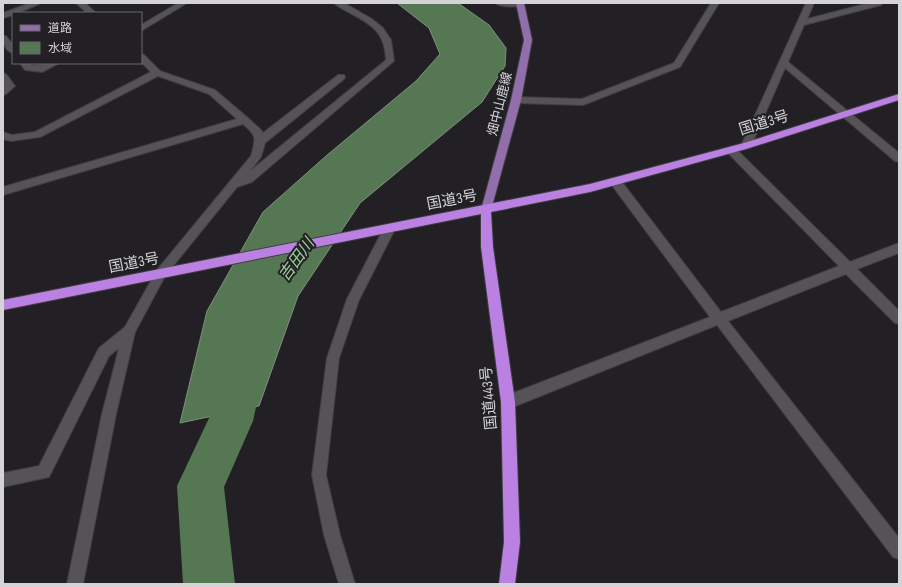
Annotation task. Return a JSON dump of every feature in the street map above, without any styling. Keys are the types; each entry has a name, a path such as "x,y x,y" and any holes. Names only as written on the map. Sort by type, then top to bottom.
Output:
{"highway":[{"name":"国道3号","path":"3,304 486,210 590,188 746,146 899,97"},
{"name":"国道443号","path":"486,210 487,247 508,402 512,542 507,584"}],"main road":[{"name":"畑中山鹿線","path":"486,210 516,100 528,40 526,21 520,4"}],"street":[{"path":"29,10 37,3"},
{"path":"80,3 91,12"},
{"path":"142,28 183,3"},
{"path":"233,185 248,179 390,61 390,52 384,33 373,23 338,3"},
{"path":"499,3 520,4"},
{"path":"516,100 583,102 677,65 715,3"},
{"path":"746,146 810,3"},
{"path":"802,23 878,3"},
{"path":"3,38 12,49"},
{"path":"75,584 109,414 129,331 161,273 256,157 260,141 258,132 212,92 157,73 142,58"},
{"path":"784,63 899,158"},
{"path":"25,64 28,68 42,68 52,64"},
{"path":"3,135 11,138 37,135 157,73"},
{"path":"3,76 10,86 3,92"},
{"path":"260,141 341,77"},
{"path":"3,191 245,120"},
{"path":"731,150 899,318"},
{"path":"615,181 720,320 899,551"},
{"path":"347,584 332,535 319,475 333,358 353,299 389,229"},
{"path":"508,402 720,320 899,248"},
{"path":"3,480 44,472 104,352 129,331"}],"water":[{"path":"397,3 458,3 489,25 506,48 505,66 482,102 360,203 298,296 259,406 180,423 207,311 263,212 326,156 416,81 440,54 429,28"}],"waterway":[{"name":"吉田川","path":"209,584 200,486 231,421 245,361"}]}
